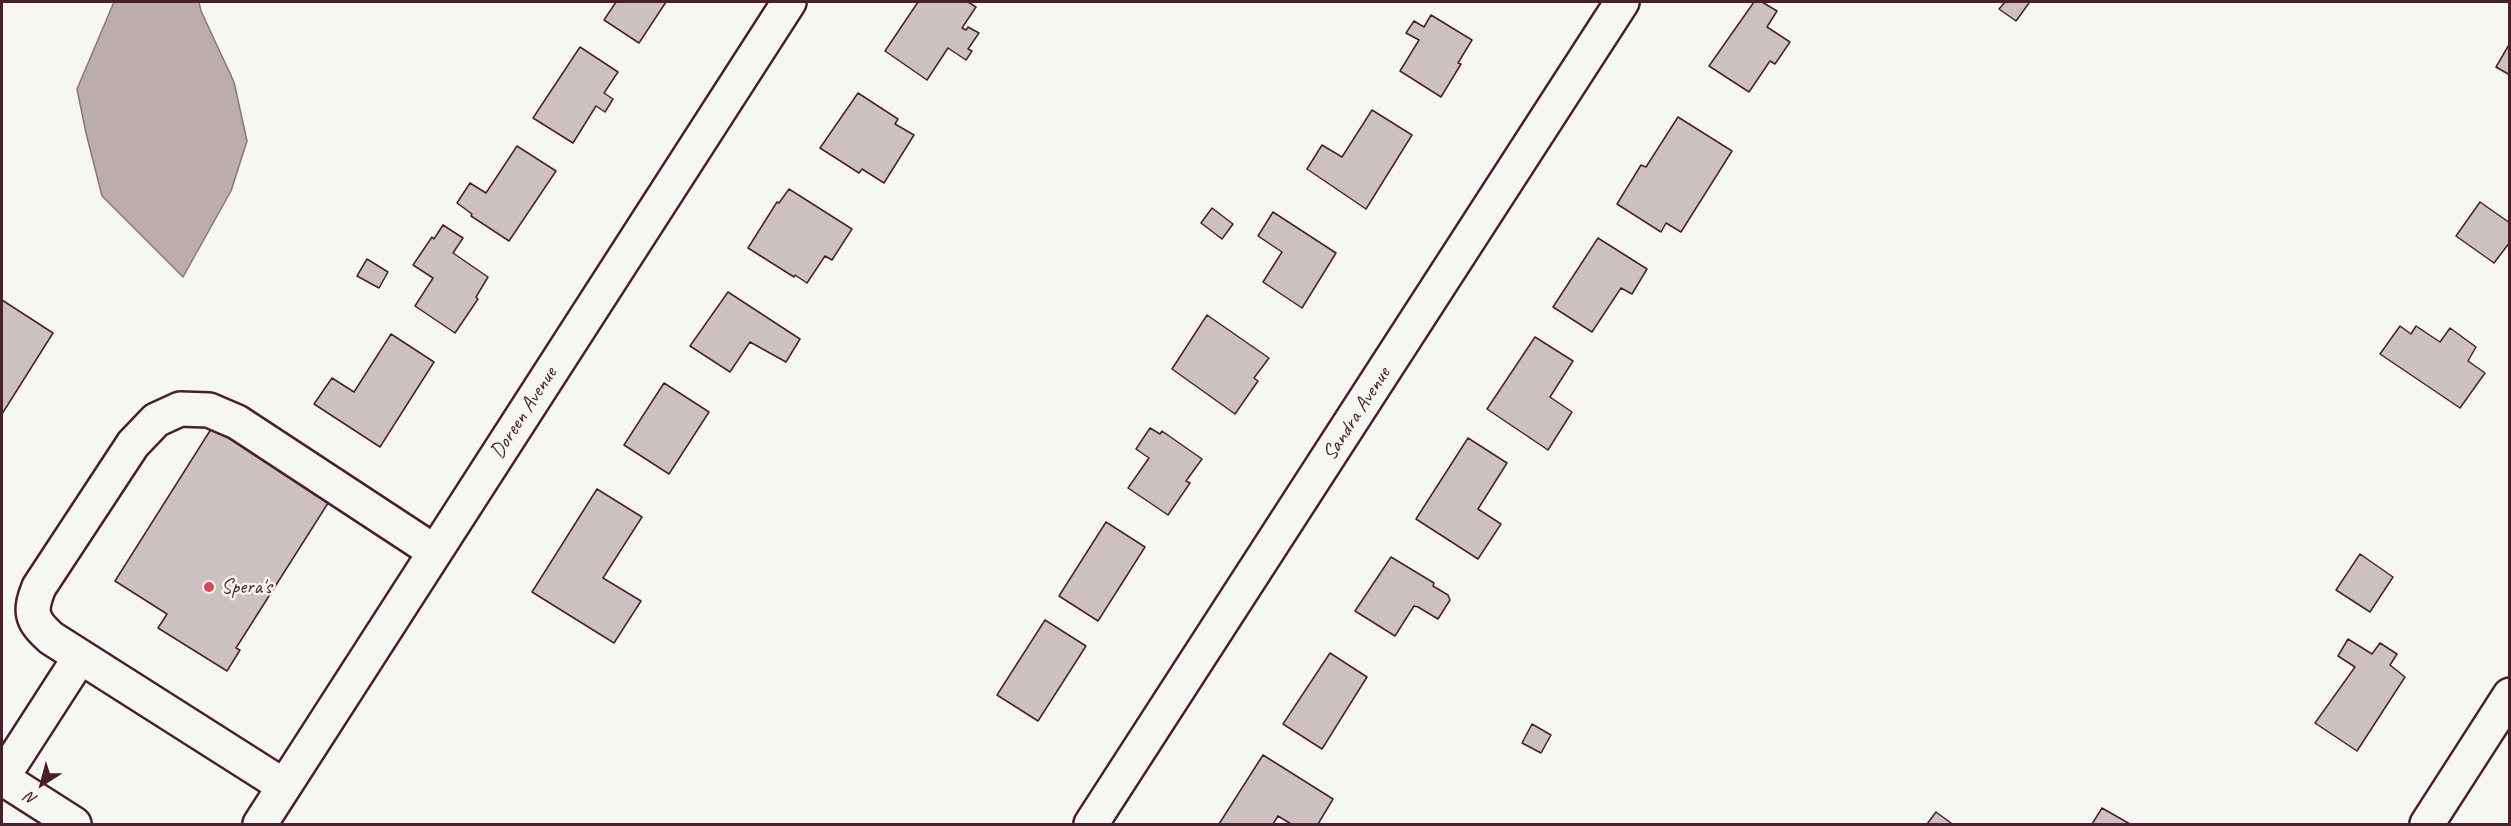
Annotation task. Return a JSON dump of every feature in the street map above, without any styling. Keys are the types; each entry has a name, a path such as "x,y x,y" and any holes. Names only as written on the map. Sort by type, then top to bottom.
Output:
{"street":[{"name":"Doreen Avenue","path":"260,825 789,2"},
{"name":"Sandra Avenue","path":"1091,825 1622,2"},
{"path":"284,786 51,638 35,623 32,604 39,587 133,444 156,420 180,409 209,410 237,422 435,552"},
{"path":"75,825 2,778 80,657"},
{"path":"2427,825 2510,695"}],"shaded area":[{"path":"114,2 199,2 234,82 247,141 231,191 183,277 102,196 86,133 77,89"}],"building":[{"path":"616,2 666,2 639,43 604,20"},
{"path":"918,2 968,2 976,7 962,28 966,30 968,27 979,33 968,49 972,51 966,60 948,48 927,80 885,51"},
{"path":"1754,2 1762,2 1777,11 1767,27 1790,42 1775,64 1770,61 1749,92 1709,66"},
{"path":"2005,2 2029,3 2016,21 1999,9"},
{"path":"1431,15 1472,40 1458,63 1461,64 1441,97 1400,71 1419,40 1406,33 1414,21 1424,27"},
{"path":"2510,43 2510,75 2496,67"},
{"path":"580,47 618,72 604,93 613,99 605,112 596,106 573,143 533,118"},
{"path":"858,93 898,119 895,124 914,135 884,183 862,169 859,173 820,148"},
{"path":"1372,110 1412,135 1366,209 1307,169 1322,145 1342,157"},
{"path":"1678,117 1732,151 1681,232 1666,223 1661,232 1617,204 1641,165 1646,167"},
{"path":"517,146 556,171 509,241 471,216 472,214 457,203 470,183 486,193"},
{"path":"789,189 852,229 832,260 825,256 807,283 748,248 777,202 779,203"},
{"path":"2480,202 2510,223 2510,242 2494,263 2456,236"},
{"path":"1212,208 1233,224 1222,239 1201,223"},
{"path":"1273,212 1336,253 1302,308 1263,282 1282,252 1258,236"},
{"path":"443,225 463,238 453,253 488,277 476,297 478,299 455,333 415,306 433,278 413,265"},
{"path":"1598,238 1647,269 1632,294 1621,288 1592,332 1553,307"},
{"path":"367,259 388,272 379,288 357,276"},
{"path":"728,292 800,339 786,362 750,342 730,372 690,346"},
{"path":"2,300 53,333 2,414"},
{"path":"1207,315 1269,358 1254,378 1258,381 1235,414 1172,369"},
{"path":"2400,326 2411,334 2416,326 2440,342 2450,328 2476,347 2468,361 2485,373 2460,408 2380,354"},
{"path":"391,334 434,362 380,447 314,404 332,378 354,392"},
{"path":"1535,337 1573,361 1550,397 1572,412 1548,450 1487,409"},
{"path":"664,383 709,412 669,474 624,445"},
{"path":"213,426 330,500 236,648 240,650 227,671 158,628 167,614 115,581"},
{"path":"1150,428 1160,434 1162,431 1202,459 1186,481 1190,483 1168,515 1128,488 1149,458 1136,449"},
{"path":"1468,438 1507,463 1478,509 1501,524 1478,559 1416,519"},
{"path":"597,489 642,517 603,578 641,601 614,643 532,592"},
{"path":"1106,522 1145,547 1098,621 1059,596"},
{"path":"2360,554 2393,577 2370,612 2336,590"},
{"path":"1391,557 1434,583 1433,586 1448,595 1450,600 1438,619 1414,606 1395,636 1355,611"},
{"path":"1045,620 1086,646 1038,721 997,695"},
{"path":"2348,639 2372,654 2380,643 2397,654 2390,665 2405,677 2357,751 2315,723 2355,667 2338,656"},
{"path":"1330,653 1367,677 1322,749 1283,724"},
{"path":"1532,724 1551,735 1541,753 1522,743"},
{"path":"1263,755 1333,799 1318,824 1291,824 1278,816 1273,824 1219,824"},
{"path":"2102,808 2130,824 2092,824"},
{"path":"1936,812 1951,823 1927,824"}],"place":[{"name":"Spera's","path":"209,587"}]}
